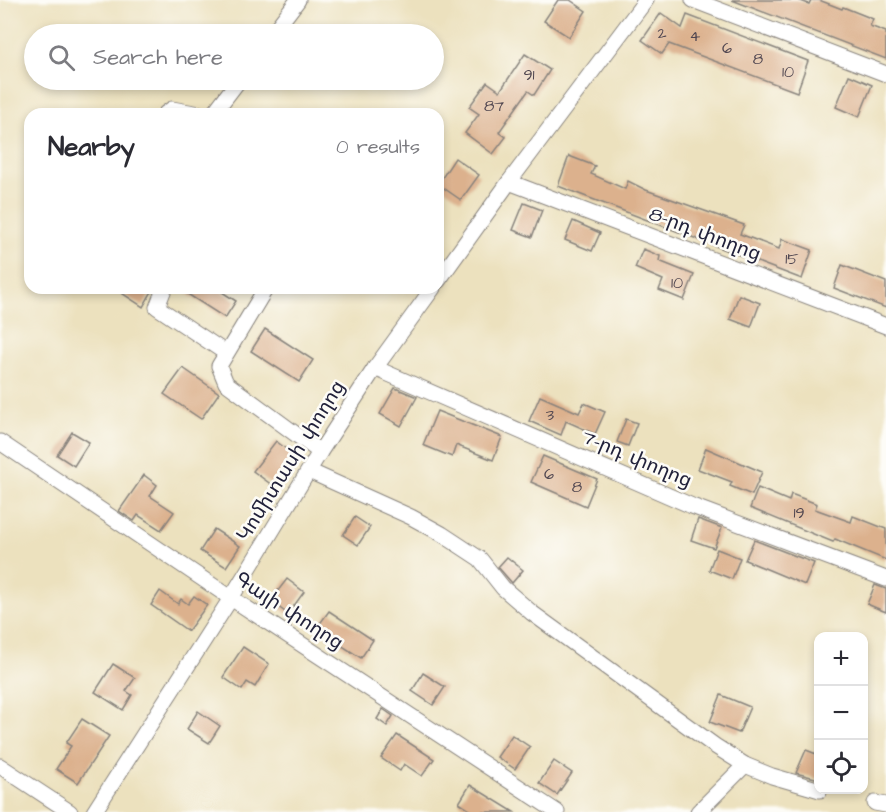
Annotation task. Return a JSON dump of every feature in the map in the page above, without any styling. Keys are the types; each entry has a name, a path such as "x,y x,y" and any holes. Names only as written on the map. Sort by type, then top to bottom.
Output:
{"street":[{"path":"280,24 298,0"},
{"path":"444,273 646,0"},
{"path":"693,0 886,74"},
{"path":"218,108 231,90"},
{"name":"8-րդ փողոց","path":"509,182 886,326"},
{"path":"162,294 157,307 226,353"},
{"path":"261,294 219,366 226,384 320,452"},
{"name":"Կոմիտասի փողոց","path":"94,812 231,598 320,452 375,368 429,294"},
{"name":"7-րդ փողոց","path":"375,368 692,506 886,579"},
{"name":"Գայի փողոց","path":"0,442 231,598 557,812"},
{"path":"309,471 411,517 442,534 480,560 503,588 532,613 715,746 745,765 772,776 814,788"},
{"path":"698,812 745,765"},
{"path":"0,766 70,812"}],"building":[{"path":"558,0 570,0 586,11 569,37 544,21"},
{"path":"732,0 798,0 809,4 811,0 819,0 842,9 843,7 873,19 870,26 886,32 886,59"},
{"path":"661,13 682,28 687,15 808,61 797,92 669,44 662,54 642,40"},
{"path":"525,54 550,70 534,95 528,91 499,132 506,137 493,154 465,133 479,114 469,107 487,82 500,91"},
{"path":"849,75 872,85 859,117 836,107"},
{"path":"569,156 595,166 591,174 625,189 628,181 646,190 744,225 740,234 779,249 782,239 812,250 802,279 558,186"},
{"path":"455,158 479,175 461,200 444,188 444,175"},
{"path":"524,203 542,210 532,237 513,230"},
{"path":"573,221 600,233 592,251 565,240"},
{"path":"643,249 660,256 659,261 694,275 684,300 659,290 663,280 635,268"},
{"path":"842,265 886,282 886,308 834,288"},
{"path":"123,294 151,294 143,307"},
{"path":"187,294 225,294 236,301 225,318"},
{"path":"739,295 760,303 751,327 730,319"},
{"path":"265,329 313,360 299,382 251,351"},
{"path":"183,368 219,393 201,419 164,394"},
{"path":"395,388 417,397 401,426 380,414"},
{"path":"540,396 579,413 584,403 605,412 595,434 566,421 561,435 529,421"},
{"path":"437,411 502,437 493,460 456,445 452,457 423,445"},
{"path":"626,419 637,423 628,446 617,442"},
{"path":"72,432 89,442 74,466 57,455"},
{"path":"276,441 295,456 272,485 253,471"},
{"path":"706,448 762,472 752,495 730,486 732,482 698,469"},
{"path":"543,456 597,479 586,506 531,482"},
{"path":"144,475 157,485 150,496 174,512 161,530 138,515 134,521 119,511"},
{"path":"758,488 789,501 791,494 817,504 815,509 851,522 853,516 886,529 886,560 835,539 833,542 750,508"},
{"path":"355,517 370,527 358,545 343,535"},
{"path":"698,519 722,528 714,548 691,540"},
{"path":"214,529 240,546 226,567 200,551"},
{"path":"754,540 814,563 805,585 745,560"},
{"path":"717,549 740,558 732,579 709,570"},
{"path":"507,557 523,570 512,583 498,567"},
{"path":"287,579 304,592 288,614 270,601"},
{"path":"875,585 886,589 886,612 867,604"},
{"path":"160,591 178,604 181,599 188,604 194,596 207,605 188,631 151,605"},
{"path":"329,611 373,640 361,658 316,629"},
{"path":"243,647 269,664 255,687 247,682 242,690 223,677"},
{"path":"113,664 135,678 126,691 132,695 123,710 95,692"},
{"path":"423,673 445,687 433,705 412,691"},
{"path":"721,695 750,707 739,733 710,722"},
{"path":"383,709 393,716 387,726 377,719"},
{"path":"198,711 220,726 209,743 187,729"},
{"path":"82,719 109,736 78,783 56,769 71,746 66,743"},
{"path":"397,735 434,759 422,776 404,764 400,771 381,758"},
{"path":"512,735 530,747 515,769 497,757"},
{"path":"806,750 814,753 814,778 796,773"},
{"path":"554,761 572,773 557,795 539,783"},
{"path":"470,785 514,812 473,812 459,803"}]}
